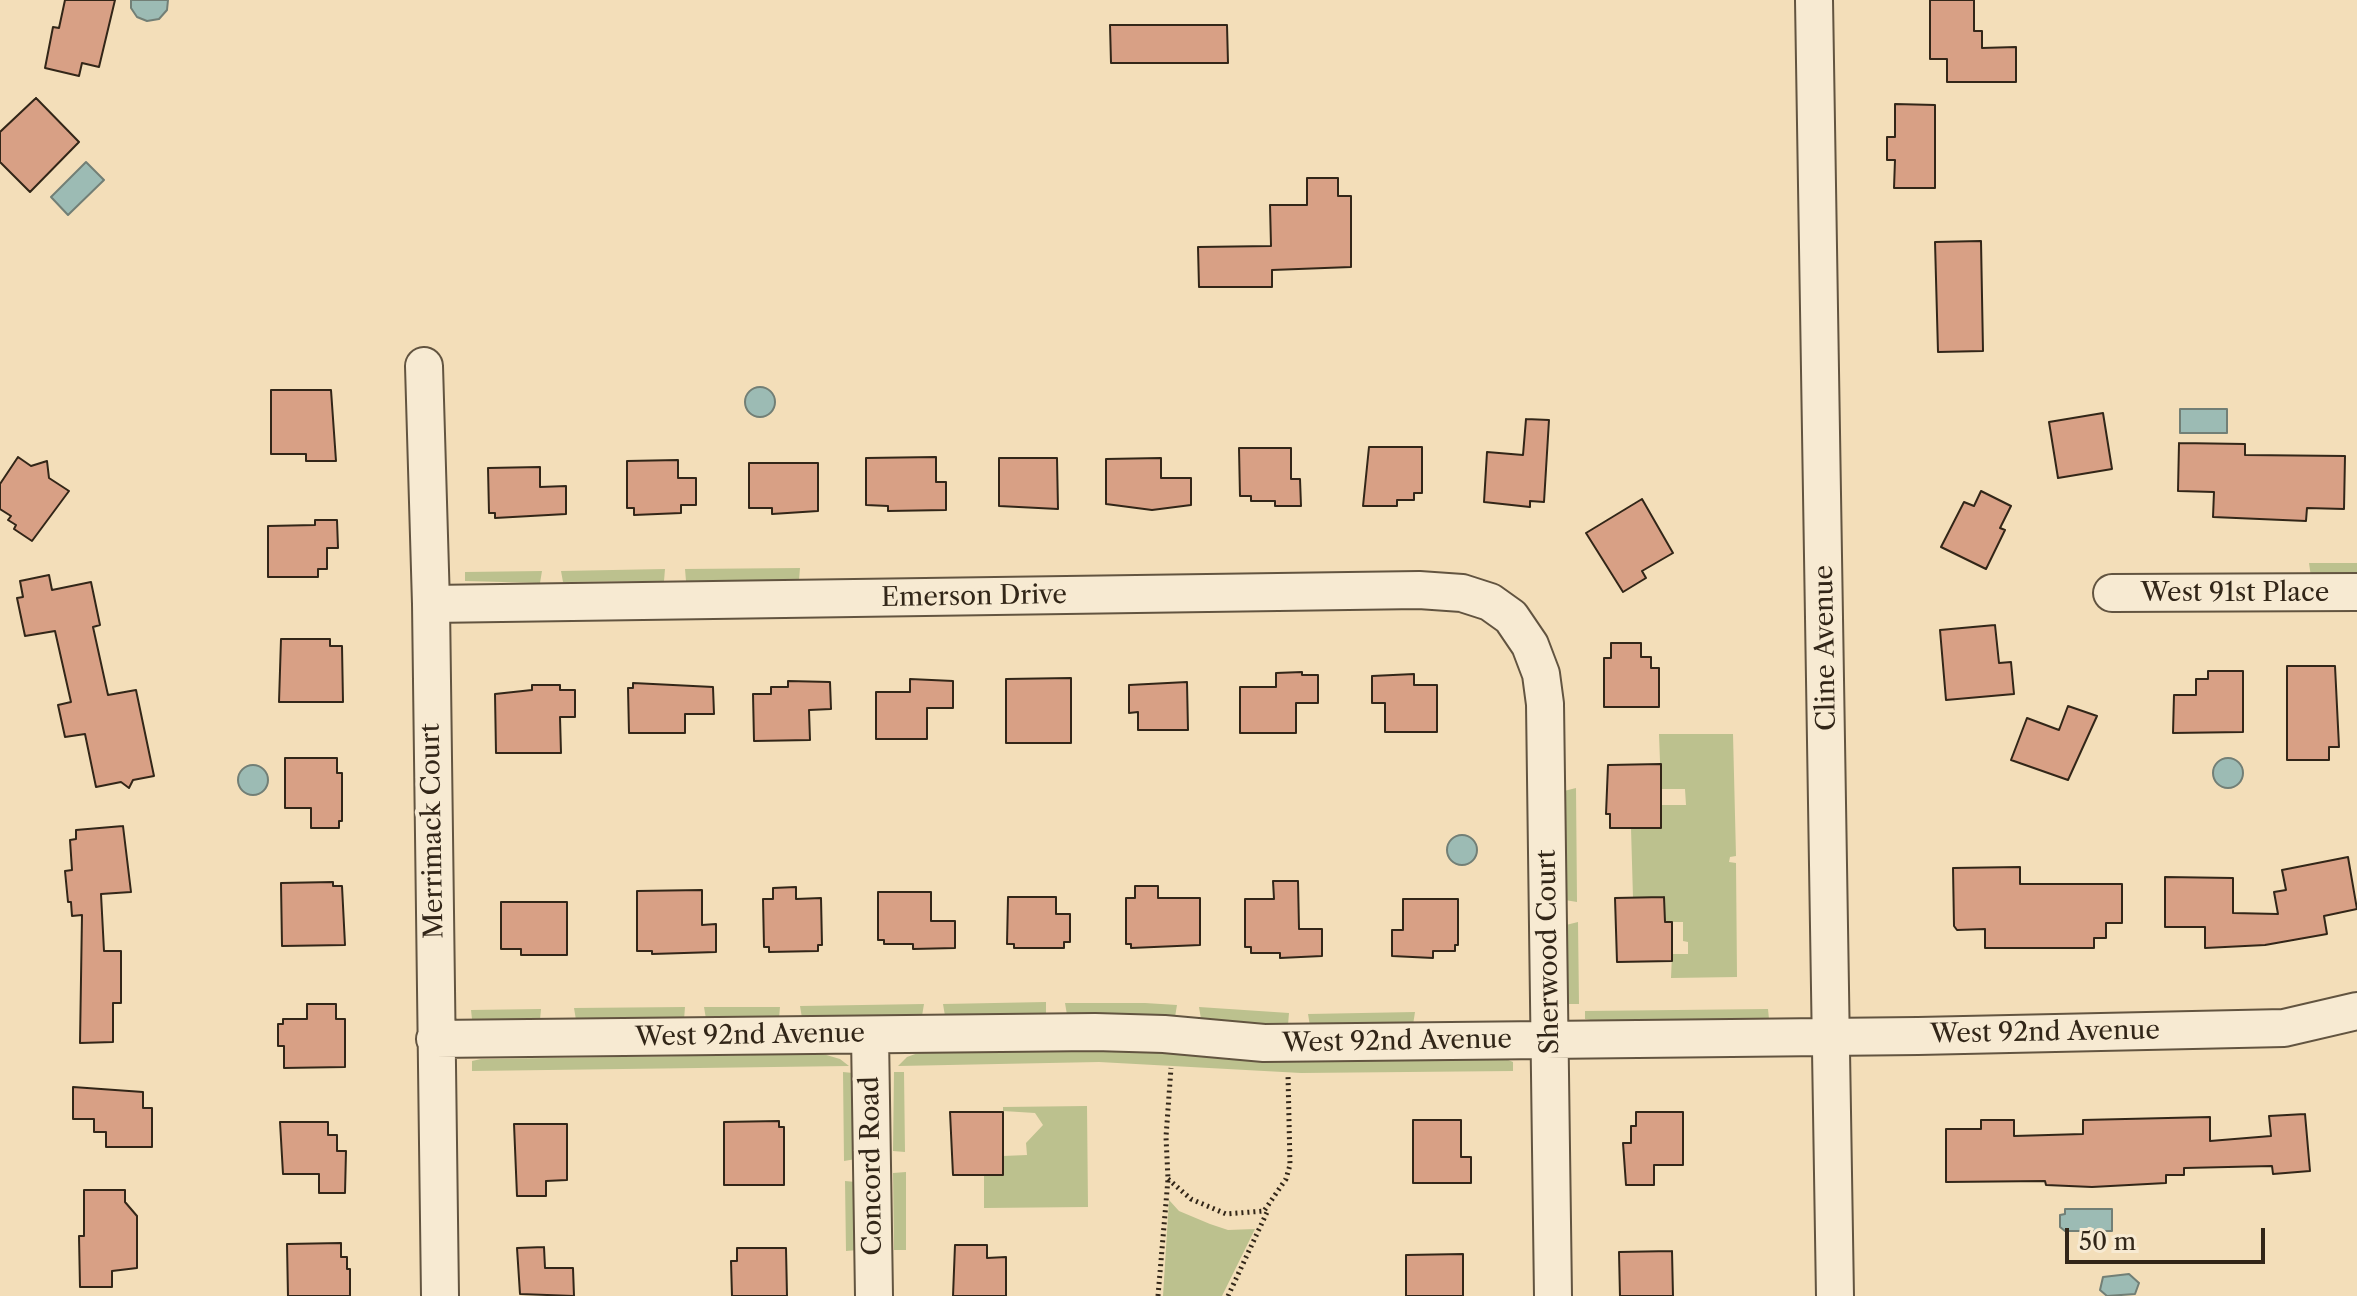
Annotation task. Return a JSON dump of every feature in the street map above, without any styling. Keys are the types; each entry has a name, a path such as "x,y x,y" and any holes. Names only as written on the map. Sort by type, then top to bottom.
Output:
{"street":[{"name":"Cline Avenue","path":"1814,0 1835,1296"},
{"name":"Merrimack Court","path":"424,366 431,604 440,1296"},
{"name":"Emerson Drive","path":"431,604 1419,590 1462,593 1490,602 1511,617"},
{"name":"West 91st Place","path":"2112,593 2357,592"},
{"name":"Sherwood Court","path":"1511,617 1530,645 1541,674 1545,704 1553,1296"},
{"name":"West 92nd Avenue","path":"435,1039 1150,1033 1264,1043 1831,1036 2284,1028 2357,1011"},
{"name":"Concord Road","path":"870,1035 874,1296"}],"path":[{"path":"1158,1296 1168,1179 1166,1137 1171,1068"},
{"path":"1168,1179 1191,1199 1226,1214 1264,1211 1286,1179 1290,1165 1288,1075"},
{"path":"1228,1296 1269,1205"}],"green space":[{"path":"2309,563 2357,563 2357,577 2311,577"},
{"path":"800,568 799,580 686,581 685,569"},
{"path":"665,569 664,581 563,582 561,571"},
{"path":"542,571 540,583 465,581 465,572"},
{"path":"1659,734 1733,734 1736,856 1730,857 1729,862 1736,863 1737,977 1671,978 1672,954 1688,954 1688,942 1683,941 1683,922 1665,922 1664,897 1633,898 1631,828 1660,805 1686,805 1685,789 1661,789"},
{"path":"1576,788 1577,902 1565,900 1564,791"},
{"path":"1578,922 1579,1004 1569,1004 1566,992 1566,925"},
{"path":"1046,1002 1046,1014 945,1016 943,1004"},
{"path":"1065,1003 1177,1005 1175,1017 1067,1015"},
{"path":"924,1004 922,1016 802,1018 800,1006"},
{"path":"685,1007 684,1020 576,1020 574,1008"},
{"path":"704,1007 780,1007 779,1018 706,1019"},
{"path":"1199,1007 1289,1013 1288,1025 1201,1019"},
{"path":"541,1009 540,1020 472,1019 471,1010"},
{"path":"1768,1009 1769,1019 1602,1022 1585,1019 1585,1011"},
{"path":"1415,1012 1413,1025 1310,1026 1308,1014"},
{"path":"1115,1050 1302,1062 1506,1059 1513,1062 1513,1071 1301,1073 1099,1062 898,1066 907,1057 918,1053"},
{"path":"823,1054 840,1059 849,1066 472,1071 472,1061 481,1059"},
{"path":"843,1072 853,1073 856,1159 844,1161"},
{"path":"894,1072 904,1072 905,1152 893,1151"},
{"path":"1087,1106 1088,1207 984,1208 984,1175 1003,1175 1003,1156 1027,1155 1026,1143 1043,1125 1035,1113 1003,1111 1003,1107"},
{"path":"906,1172 906,1250 894,1250 893,1173"},
{"path":"845,1181 856,1182 858,1250 846,1251"},
{"path":"1169,1200 1179,1211 1210,1224 1228,1230 1255,1229 1222,1296 1163,1296"}],"water":[{"path":"131,0 168,0 167,10 159,19 147,21 137,17 131,8"},
{"path":"86,162 104,180 68,215 51,197"},
{"path":"760,387 771,391 775,402 771,413 760,417 749,413 745,402 749,391"},
{"path":"2180,409 2227,409 2227,433 2180,433"},
{"path":"2228,758 2234,759 2242,767 2242,779 2234,787 2228,788 2222,787 2214,779 2213,773 2214,767 2222,759"},
{"path":"253,765 264,769 268,780 264,791 253,795 242,791 238,780 242,769"},
{"path":"1462,835 1473,839 1477,850 1473,861 1462,865 1451,861 1447,850 1451,839"},
{"path":"2065,1209 2112,1209 2112,1231 2065,1231 2060,1227 2060,1215 2065,1214"},
{"path":"2129,1274 2139,1283 2135,1294 2107,1296 2100,1290 2103,1277"}],"building":[{"path":"65,0 115,0 99,67 82,63 79,76 45,68 53,27 59,28"},
{"path":"1930,0 1974,0 1974,31 1982,31 1982,48 2016,47 2016,82 1947,82 1947,59 1930,59"},
{"path":"1110,25 1227,25 1228,63 1111,63"},
{"path":"36,98 79,142 30,192 0,162 0,132"},
{"path":"1895,104 1935,105 1935,188 1894,188 1895,160 1887,160 1887,137 1895,137"},
{"path":"1307,178 1338,178 1338,196 1351,196 1351,267 1272,270 1272,287 1199,287 1198,247 1271,246 1270,205 1307,205"},
{"path":"1981,241 1983,351 1938,352 1935,242"},
{"path":"271,390 331,390 336,461 306,461 306,454 271,454"},
{"path":"2103,413 2112,469 2058,478 2049,422"},
{"path":"1526,419 1549,420 1544,502 1530,501 1530,507 1484,502 1487,452 1523,455"},
{"path":"2179,443 2245,444 2245,455 2345,456 2344,509 2307,508 2306,521 2213,517 2214,492 2178,491"},
{"path":"1369,447 1422,447 1422,493 1414,493 1414,500 1397,500 1397,506 1363,506"},
{"path":"1239,448 1291,448 1291,479 1300,479 1301,506 1275,506 1275,501 1251,501 1251,496 1240,496"},
{"path":"18,457 31,466 47,461 49,478 69,491 32,541 14,529 16,525 8,520 11,516 0,509 0,484"},
{"path":"936,457 936,482 946,482 946,510 888,511 888,506 866,505 866,458"},
{"path":"999,458 1057,458 1058,509 999,506"},
{"path":"1161,458 1161,478 1191,478 1191,505 1152,510 1106,504 1106,459"},
{"path":"678,460 678,478 696,478 696,505 681,505 681,513 634,515 634,508 627,508 627,461"},
{"path":"749,463 818,463 818,511 772,514 772,508 749,508"},
{"path":"540,467 540,487 566,486 566,514 495,518 495,513 489,513 488,468"},
{"path":"1981,491 2011,506 2000,528 2005,530 1986,569 1941,547 1964,502 1974,506"},
{"path":"1642,499 1673,553 1642,571 1646,578 1623,592 1586,533"},
{"path":"315,520 337,520 338,548 327,548 327,569 318,569 318,577 268,577 268,526 315,525"},
{"path":"49,575 52,590 91,582 100,625 93,627 108,695 136,690 154,776 133,780 129,788 121,782 96,787 85,734 65,737 58,705 71,702 55,631 25,636 17,598 23,597 20,581"},
{"path":"1995,625 1999,663 2011,662 2014,694 1946,700 1940,630"},
{"path":"281,639 330,639 330,646 342,646 343,702 279,702"},
{"path":"1611,643 1641,643 1641,657 1651,657 1651,668 1659,668 1659,707 1604,707 1604,658 1611,658"},
{"path":"2287,666 2335,666 2339,747 2329,747 2329,760 2287,760"},
{"path":"2208,671 2243,671 2243,732 2173,733 2174,695 2196,695 2196,679 2208,679"},
{"path":"1302,672 1302,675 1318,675 1318,703 1296,703 1296,733 1240,733 1240,687 1276,687 1276,673"},
{"path":"1414,674 1414,685 1437,685 1437,732 1385,732 1385,703 1372,703 1372,676"},
{"path":"1071,678 1071,743 1006,743 1006,679"},
{"path":"910,679 953,681 953,708 927,708 927,739 876,739 876,692 910,692"},
{"path":"788,681 830,682 831,709 809,710 810,740 754,741 753,694 771,694 771,687 788,687"},
{"path":"1187,682 1188,730 1138,730 1138,712 1129,713 1129,685"},
{"path":"633,683 713,687 714,714 685,714 685,733 629,733 628,688 633,688"},
{"path":"532,685 560,685 560,690 575,690 575,717 560,717 561,753 496,753 495,694 532,690"},
{"path":"2068,706 2097,716 2068,780 2011,760 2027,718 2059,730"},
{"path":"285,758 337,758 337,773 342,773 342,821 339,821 339,828 311,828 311,808 285,808"},
{"path":"1661,764 1661,828 1610,828 1610,814 1606,814 1608,765"},
{"path":"123,826 131,892 101,894 104,951 121,951 121,1003 113,1003 113,1042 80,1043 82,915 72,916 71,902 68,902 65,871 72,870 70,840 76,839 76,830"},
{"path":"2348,857 2357,909 2324,916 2327,934 2265,945 2205,948 2205,927 2165,927 2165,877 2233,878 2233,913 2278,914 2274,892 2286,890 2282,870"},
{"path":"2020,867 2020,884 2122,884 2122,923 2106,923 2106,938 2094,938 2094,948 1985,948 1985,929 1957,930 1954,926 1953,868"},
{"path":"1273,881 1298,881 1299,929 1322,929 1322,956 1280,958 1280,953 1251,953 1251,947 1245,947 1245,899 1274,899"},
{"path":"333,882 333,886 342,886 345,945 282,946 281,883"},
{"path":"1135,886 1158,886 1158,898 1200,898 1200,945 1131,948 1131,944 1126,944 1126,898 1135,898"},
{"path":"796,887 796,899 821,898 822,945 818,945 818,951 769,952 769,947 764,947 763,899 773,899 773,888"},
{"path":"702,890 702,925 716,924 716,952 652,954 652,951 637,951 637,891"},
{"path":"878,892 931,892 931,921 955,921 955,948 913,949 913,944 884,944 884,940 878,940"},
{"path":"1008,897 1056,897 1056,914 1070,914 1070,942 1064,942 1064,948 1014,948 1014,944 1007,944"},
{"path":"1664,897 1665,922 1672,922 1672,961 1617,962 1615,898"},
{"path":"1403,899 1458,899 1458,945 1455,945 1455,951 1433,951 1433,958 1392,956 1392,930 1403,930"},
{"path":"501,902 567,902 567,955 521,955 521,949 501,949"},
{"path":"307,1004 336,1004 336,1019 345,1019 345,1067 284,1068 284,1046 278,1046 278,1024 283,1024 283,1019 307,1019"},
{"path":"73,1087 143,1092 143,1108 152,1108 152,1147 106,1147 106,1132 94,1132 94,1119 73,1119"},
{"path":"950,1112 1003,1112 1003,1175 953,1175"},
{"path":"1636,1112 1683,1112 1683,1165 1654,1165 1654,1185 1626,1185 1623,1143 1631,1143 1631,1126 1636,1126"},
{"path":"2305,1114 2310,1171 2273,1174 2272,1166 2184,1168 2184,1175 2166,1175 2166,1183 2092,1187 2046,1185 2045,1181 1946,1182 1946,1129 1981,1129 1981,1120 2014,1120 2014,1136 2083,1134 2083,1120 2210,1117 2210,1141 2271,1136 2269,1116"},
{"path":"1413,1120 1461,1120 1461,1157 1471,1157 1471,1183 1413,1183"},
{"path":"779,1121 779,1127 784,1127 784,1185 724,1185 724,1122"},
{"path":"280,1122 328,1122 328,1135 337,1135 337,1151 346,1151 345,1193 319,1193 319,1174 283,1174"},
{"path":"514,1124 567,1124 567,1180 546,1181 546,1196 517,1196"},
{"path":"84,1190 125,1190 125,1202 137,1216 137,1268 112,1271 112,1287 80,1287 79,1236 84,1236"},
{"path":"341,1243 341,1257 347,1257 347,1269 350,1269 350,1296 288,1296 287,1244"},
{"path":"955,1245 987,1245 987,1258 1006,1257 1006,1296 953,1296"},
{"path":"544,1247 545,1268 573,1268 574,1296 520,1294 517,1248"},
{"path":"737,1248 786,1248 787,1296 732,1296 731,1261 737,1261"},
{"path":"1672,1251 1673,1296 1620,1296 1619,1252"},
{"path":"1463,1254 1463,1296 1406,1296 1406,1255"}]}
